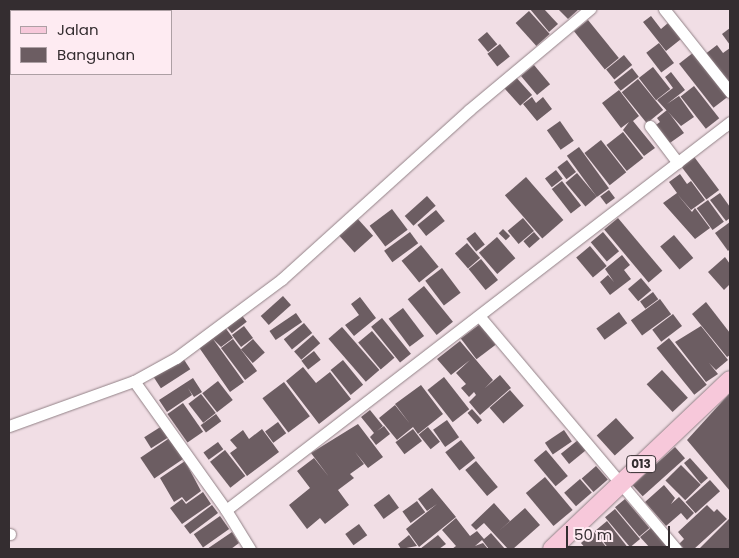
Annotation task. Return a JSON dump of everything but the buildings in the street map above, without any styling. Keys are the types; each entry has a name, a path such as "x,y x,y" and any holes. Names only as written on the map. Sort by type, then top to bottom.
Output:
{"main road":[{"name":"013","path":"552,549 730,380"}],"street":[{"path":"9,426 134,381 176,358 282,279 469,110 590,9"},
{"path":"664,9 730,92"},
{"path":"226,510 730,122"},
{"path":"650,126 678,163"},
{"path":"480,316 676,549"},
{"path":"134,381 226,510 250,549"}]}
